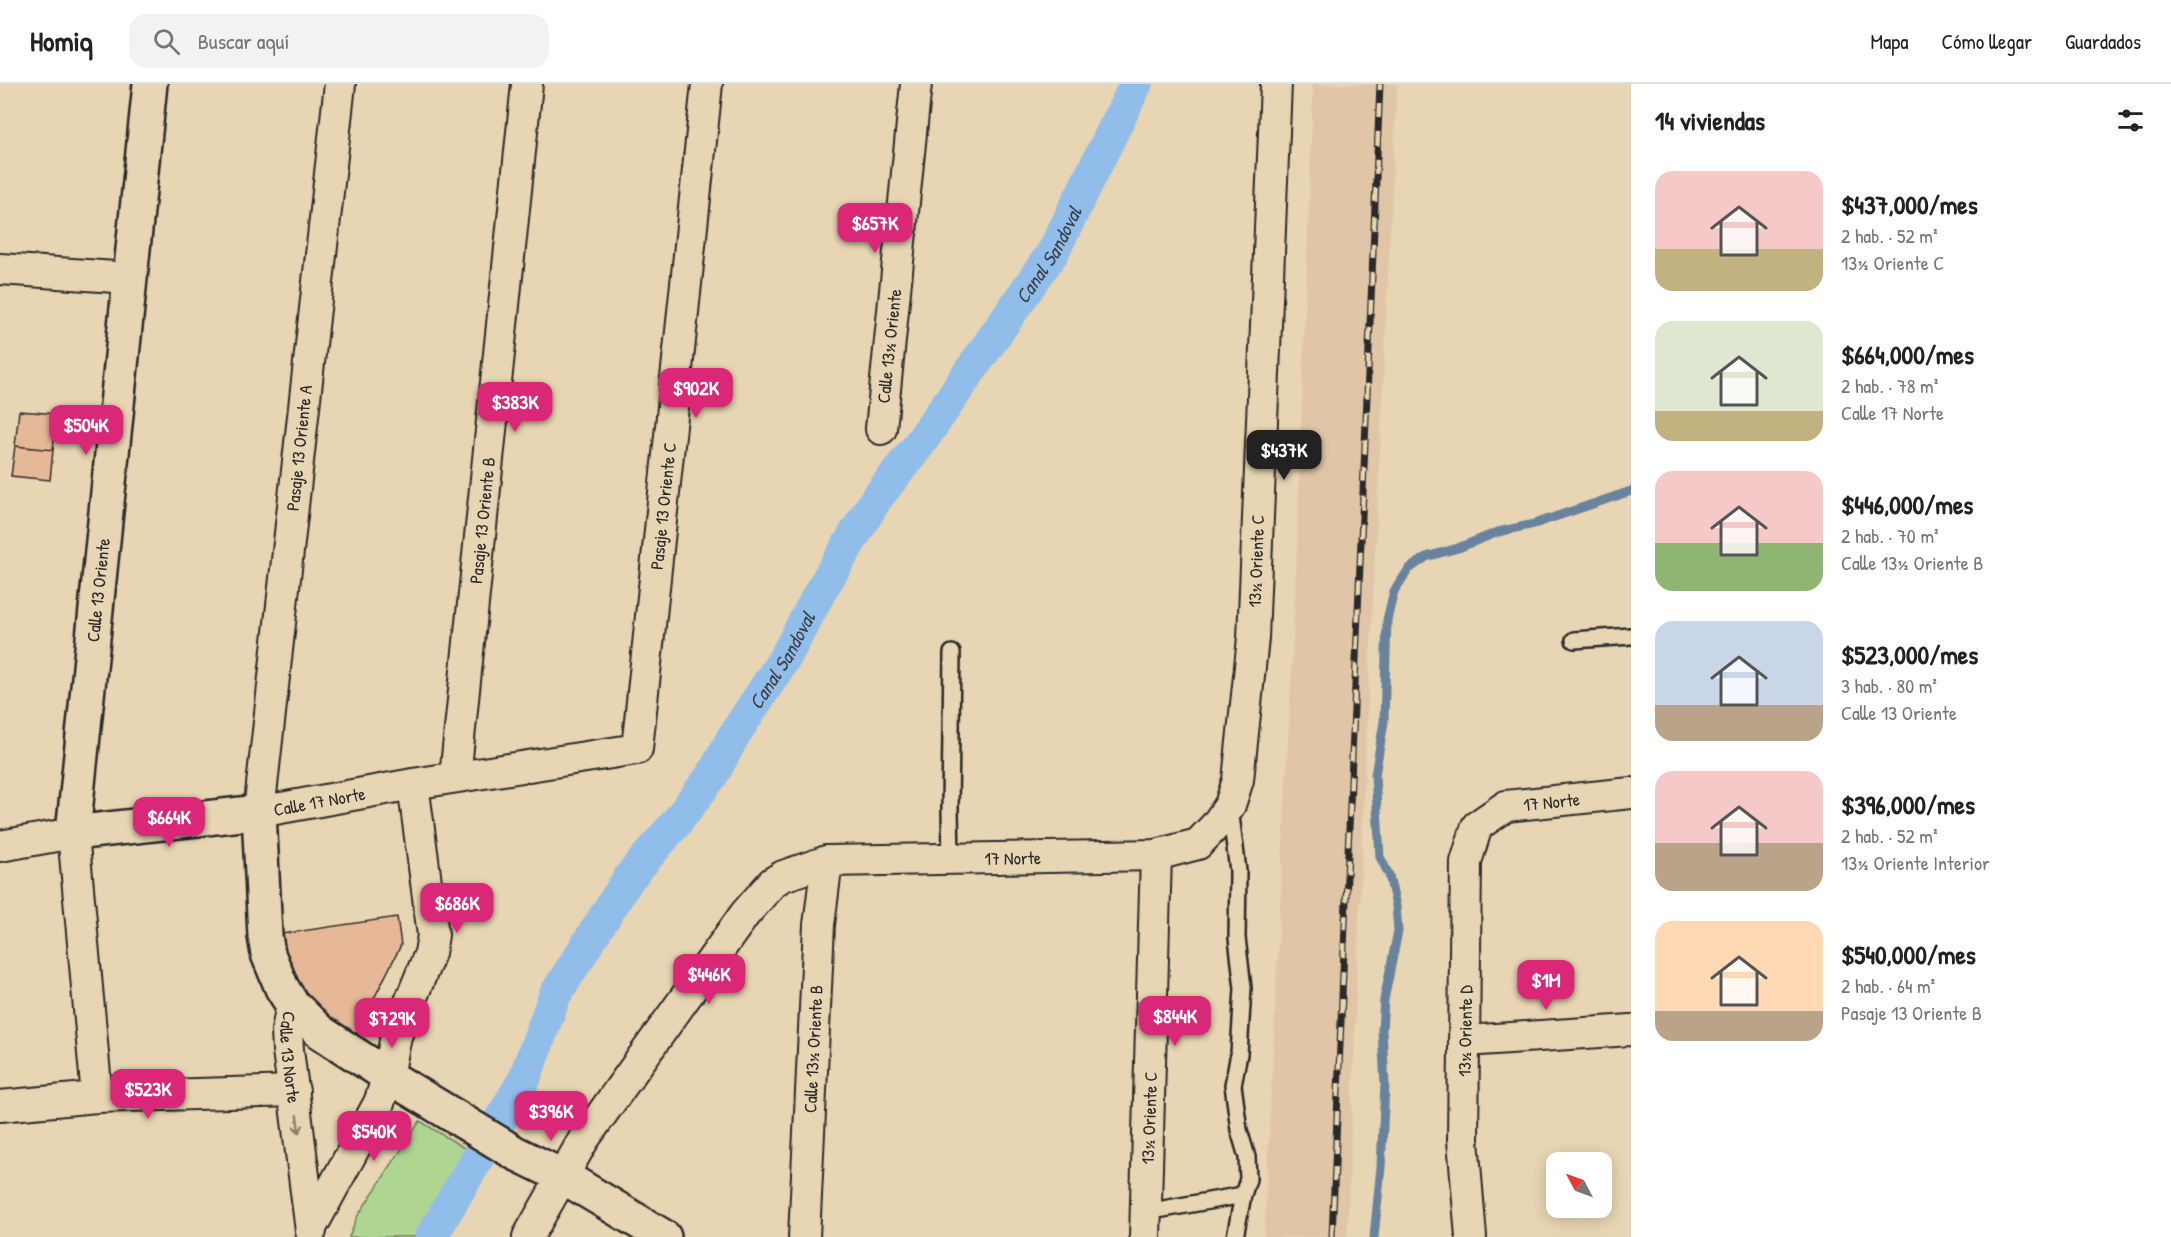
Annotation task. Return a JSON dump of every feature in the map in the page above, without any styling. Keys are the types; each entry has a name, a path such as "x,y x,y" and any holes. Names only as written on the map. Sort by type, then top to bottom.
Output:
{"street":[{"name":"Calle 13 Oriente","path":"97,1097 73,833 150,84"},
{"name":"Pasaje 13 Oriente A","path":"259,812 340,84"},
{"name":"Pasaje 13 Oriente B","path":"455,777 527,84"},
{"name":"Pasaje 13 Oriente C","path":"637,748 706,84"},
{"name":"Calle 13½ Oriente","path":"881,429 916,84"},
{"name":"13½ Oriente C","path":"1198,844 1230,806 1238,780 1253,638 1275,84"},
{"path":"0,269 130,278"},
{"name":"Calle 17 Norte","path":"0,846 73,833 259,812 413,784 637,748"},
{"path":"311,1231 379,1103 388,1076 396,1035 430,953 433,935 413,784"},
{"name":"17 Norte","path":"1477,826 1506,806 1631,793"},
{"name":"Calle 13 Norte","path":"259,812 265,936 274,972 292,1004 287,1031 311,1231"},
{"name":"13½ Oriente D","path":"1470,1237 1463,1140 1466,862 1477,826"},
{"name":"17 Norte","path":"528,1237 584,1139 761,894 783,876 826,861 1156,855 1198,844"},
{"name":"13½ Oriente C","path":"1145,1225 1156,855"},
{"name":"Calle 13½ Oriente B","path":"804,1237 819,924 826,861"},
{"path":"292,1004 319,1030 345,1050 469,1123 515,1153 564,1177 664,1237"},
{"path":"1465,1041 1631,1030"},
{"path":"0,1106 97,1097 294,1091"}],"lane":[{"path":"1574,640 1631,636"},
{"path":"951,859 952,653"},
{"path":"1230,806 1238,871 1237,938 1243,988 1239,1054 1233,1084 1239,1130 1247,1157 1248,1179 1235,1237"},
{"path":"1145,1225 1243,1195"}],"shaded area":[{"path":"1313,84 1397,84 1364,790 1347,1237 1264,1237 1295,598"}],"green space":[{"path":"420,1121 479,1157 431,1237 349,1237 357,1217"}],"building":[{"path":"19,411 57,414 53,450 15,446"},
{"path":"15,446 53,450 50,480 11,476"},
{"path":"397,917 401,945 354,1038 298,994 274,935"}],"waterway":[{"name":"Canal Sandoval","path":"431,1237 524,1080 555,995 629,878 676,823 713,774 733,737 786,656 821,590 876,499 918,446 1053,252 1136,84"},
{"path":"1374,1237 1381,1167 1385,1085 1382,1030 1384,1000 1398,931 1396,906 1389,875 1380,857 1375,775 1384,722 1387,620 1394,591 1409,569 1426,557 1631,491"}],"railway":[{"path":"1332,1237 1380,84"}]}
